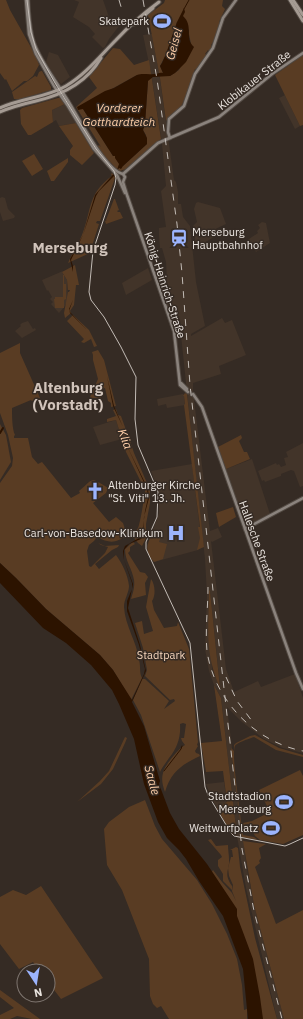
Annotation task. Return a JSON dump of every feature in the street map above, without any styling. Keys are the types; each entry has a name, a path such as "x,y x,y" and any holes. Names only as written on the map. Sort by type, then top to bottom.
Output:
{"main road":[{"path":"27,0 30,26 34,43 59,90 97,148 115,170 125,176 122,180"},
{"path":"170,138 168,132 169,119 184,106 195,74 213,48 223,18 236,0"},
{"path":"290,0 303,21"},
{"path":"293,0 303,15"},
{"path":"0,108 59,90 81,76 137,20 159,1"},
{"name":"Klobikauer Straße","path":"118,176 156,145 219,117 272,74 303,53"},
{"path":"0,112 61,93 84,78 92,70 102,55"},
{"name":"König-Heinrich-Straße","path":"61,93 96,152 122,180 174,331 180,385 187,391"},
{"name":"Hallesche Straße","path":"193,396 197,399 203,410 298,681 303,689"},
{"path":"245,529 303,498"}],"shaded area":[{"path":"74,0 103,0 110,20 119,26 105,47 103,48 92,37 95,34 89,27 73,17 79,2"},
{"path":"152,34 159,72 174,180 176,182 178,192 178,204 181,204 183,217 190,226 196,282 205,326 191,334 191,336 222,318 225,323 232,320 246,355 219,366 221,374 193,383 210,532 218,528 222,537 212,542 211,541 226,669 234,692 258,681 261,687 295,674 303,698 303,753 283,748 264,739 242,722 227,707 247,869 254,905 284,1019 277,1019 246,888 237,836 221,698 209,671 205,649 207,595 205,559 179,316 170,318 158,284 167,281 166,262 162,248 160,248 159,235 159,228 166,227 161,191 166,186 162,144 151,73 143,35","holes":["210,591 220,687 212,669"]},
{"path":"49,52 58,55 70,77 61,84 51,72 46,62"},
{"path":"285,95 300,126 295,129 279,98"},
{"path":"65,104 76,123 59,126 56,120 53,122 52,110"},
{"path":"0,198 5,198 8,209 15,216 14,218 3,221 0,212"},
{"path":"198,202 220,208 226,224 211,231 214,237 202,245 196,246 193,226 197,222 194,209 196,203"},
{"path":"262,222 266,223 270,243 256,252 251,244 248,245 246,241 258,233 257,231 260,228 258,225"},
{"path":"148,268 152,280 126,295 122,283"},
{"path":"63,271 62,272 67,280 68,299 65,306 59,313 51,304 53,302 50,299 52,297 48,290 47,291 42,280"},
{"path":"28,321 33,329 35,328 36,330 22,338 15,331 21,326 20,325 22,323"},
{"path":"183,394 185,405 167,408 166,404 158,406 157,399"},
{"path":"116,420 122,439 100,445 93,427"},
{"path":"303,443 303,486 300,487 294,471 291,470 281,474 281,476 265,482 264,480 262,481 258,471 276,463 281,467 286,465 284,458 288,457 286,452"},
{"path":"252,459 270,514 246,526 226,469"},
{"path":"192,464 202,546 198,550 154,562 147,546 159,513 159,497 151,471"},
{"path":"224,782 227,802 217,808 206,784"}],"green space":[{"path":"0,0 6,0 37,58 39,65 33,76 12,91 6,79 5,80 0,73"},
{"path":"165,0 223,0 222,6 225,9 219,22 221,23 214,42 211,45 212,47 209,51 208,50 205,54 207,55 195,69 181,107 166,121 160,78 148,15 164,3","holes":["177,22 189,30 191,44 179,70 170,76 163,76 160,66 166,54"]},
{"path":"113,48 120,49 134,65 149,60 161,139 126,169 120,171 116,169 109,160 114,168 95,145 99,145 101,147 76,107 97,88 89,77","holes":["137,75 148,81 145,124 143,130 146,135 147,144 123,166 115,156 113,156 83,109 79,107"]},
{"path":"303,55 303,125 300,126 275,75"},
{"path":"41,71 51,87 51,90 20,99 14,99 12,92 35,76 37,77"},
{"path":"60,98 65,104 52,110 53,122 31,135 28,135 21,124 20,110 22,108"},
{"path":"76,123 94,153 82,165 70,155 70,150 73,146 59,126"},
{"path":"34,154 43,169 32,176 22,161"},
{"path":"68,158 68,162 54,181 51,181 47,171"},
{"path":"112,173 115,177 114,181 100,221 97,221 96,223 99,224 92,246 87,252 90,253 68,263 82,235 94,196 98,189 112,176"},
{"path":"114,199 119,210 117,211 120,212 123,218 106,224 105,221 107,220"},
{"path":"75,265 79,285 76,285 74,305 70,311 71,313 65,318 64,313 68,292 70,290 68,290 67,280 62,272"},
{"path":"63,275 64,284 66,284 66,299 64,300 64,308 55,308 55,297 63,297"},
{"path":"73,315 89,330 97,346 94,347 91,339 84,343 81,342 84,339 67,321"},
{"path":"20,343 20,353 40,398 12,408 14,438 28,438 32,457 38,464 42,462 71,498 80,493 79,491 92,480 108,488 106,493 93,503 109,522 116,517 123,523 127,535 112,542 97,537 89,545 87,551 89,566 91,567 105,553 108,547 101,545 98,543 105,546 119,545 95,564 99,569 116,555 127,578 129,586 124,604 125,614 138,653 142,678 131,700 113,670 100,655 46,609 0,563 0,483 12,466 13,458 8,435 0,413 0,353"},
{"path":"98,350 104,360 116,406 111,407 111,403 108,401 105,388 99,390 101,398 90,397 98,379 92,352"},
{"path":"185,393 187,394 204,547 197,550 200,538 198,527 200,527 184,405 183,396"},
{"path":"116,409 118,415 121,416 126,430 127,441 130,441 150,490 150,503 146,524 146,531 149,532 142,546 131,534 138,528 139,525 145,490 126,452 116,420 107,422 107,419 116,416 113,410"},
{"path":"0,424 6,435 11,462 0,480"},
{"path":"241,435 242,438 239,441 244,452 247,452 250,459 226,469 218,447"},
{"path":"233,507 236,517 219,527 216,513"},
{"path":"154,530 162,532 159,542 167,544 163,559 154,562 148,550 148,542"},
{"path":"133,542 135,544 130,547 130,551 128,553 140,572 145,573 148,577 145,583 146,595 131,599 134,580 126,557 125,549"},
{"name":"Stadtpark","path":"151,579 154,590 152,601 154,610 164,628 177,626 178,622 189,649 198,742 198,746 195,751 200,756 182,766 174,774 167,785 165,792 162,776 166,766 185,745 181,738 184,738 186,724 180,724 180,733 176,746 160,772 141,715 133,700 142,679 145,679 169,701 164,709 175,701 174,699 170,700 145,676 147,670 143,648 135,623 142,621 144,634 153,631 146,607"},
{"path":"209,590 210,591 220,688 209,651"},
{"path":"214,685 221,698 237,836 231,833 217,808 227,802 223,771 206,772 201,743 222,741"},
{"name":"Stadtstadion Merseburg","path":"255,735 279,748 303,755 303,757 276,750 254,737 236,745 234,751 234,745"},
{"path":"125,737 127,738 113,769 101,784 77,802 109,771"},
{"name":"Stadtstadion Merseburg","path":"231,748 234,751 241,822 243,823 252,821 268,813 269,810 259,790 300,770 303,776 303,835 283,844 260,840 255,836 249,824 242,825 243,835 254,837 258,840 242,837"},
{"path":"145,800 155,826 162,839 197,880 212,904 227,934 237,959 242,985 244,1010 247,1009 247,1019 169,1019 161,1006 157,1008 153,1004 150,996 149,959 122,890 107,865 104,829 109,822 129,807"},
{"path":"211,839 216,846 228,845 229,863 227,875 232,886 232,890 223,881 223,874 218,866 218,860 222,857 208,840"},
{"path":"243,841 266,844 259,848 261,858 259,861 260,863 255,867 276,924 303,910 303,1019 284,1019 254,905"},
{"path":"236,847 238,848 240,867 255,938 277,1019 261,1019 211,873 213,870 232,893 236,901 232,891 233,885 229,876 228,868 231,857 233,857 232,850 230,850"},
{"path":"41,886 103,978 61,999 56,992 56,963 33,962 16,963 16,965 0,944 0,897 13,890 26,895"},
{"path":"0,990 40,1019 17,1016 10,1019 0,1019 0,1015 14,1008 0,997"}],"water":[{"name":"Vorderer Gotthardteich","path":"184,8 185,12 183,16 188,24 190,40 194,47 186,62 175,73 170,76 153,77 148,81 145,124 143,130 147,138 147,144 121,169 119,168 114,176 99,191 83,235 95,195 117,170 119,164 83,109 78,110 77,107 137,75 163,73 160,66"},
{"path":"83,235 71,260 73,272 70,259"},
{"path":"107,376 114,406 123,427 113,406"},
{"path":"123,427 129,450 148,489 149,498 144,515 148,498 147,489 128,448"},
{"path":"144,521 143,535 141,539 129,544 124,550 124,560 123,551 125,546 142,535"},
{"path":"124,560 133,584 132,589 132,583"},
{"name":"Saale","path":"0,563 46,609 100,655 113,670 132,700 145,669 139,645 127,611 127,601 132,589 128,608 140,645 146,671 132,702 144,726 160,781 159,784 170,813 179,829 207,864 237,909 237,916 253,959 263,1019 248,1019 243,969 223,916 186,859 167,838 158,822 144,784 134,739 112,690 91,665 66,643 43,628 0,583"}],"waterway":[{"name":"Geisel","path":"184,9 189,0"},
{"path":"0,433 3,428"},
{"path":"164,771 182,746"}],"tunnel":[{"path":"187,389 193,394"},
{"path":"188,392 193,397"}],"tram line":[{"path":"27,0 31,32 36,49 55,83 96,149 114,171 116,178 93,251 89,292 91,300 104,317 136,377 135,419 138,445 158,492 157,517 146,542 146,549 190,643 205,787 208,795 234,836 285,846 303,838"}],"railway":[{"path":"119,0 122,10"},
{"path":"143,0 157,79 177,224 190,385 242,849 254,911 282,1019"},
{"path":"208,587 206,643 211,669 218,686 228,702 253,728 285,746 303,751"},
{"path":"226,677 237,701 252,721"}],"place":[{"name":"Skatepark","path":"162,21"},
{"name":"Merseburg Hauptbahnhof","path":"179,238"},
{"name":"Altenburger Kirche \"St. Viti\" 13. Jh.","path":"95,491"},
{"name":"Carl-von-Basedow-Klinikum","path":"176,533"},
{"name":"Stadtstadion Merseburg","path":"284,802"},
{"name":"Weitwurfplatz","path":"271,828"}],"district":[{"name":"Merseburg","path":"70,248"},
{"name":"Altenburg (Vorstadt)","path":"68,396"}],"water label":[{"name":"Klia","path":"125,439"}]}
